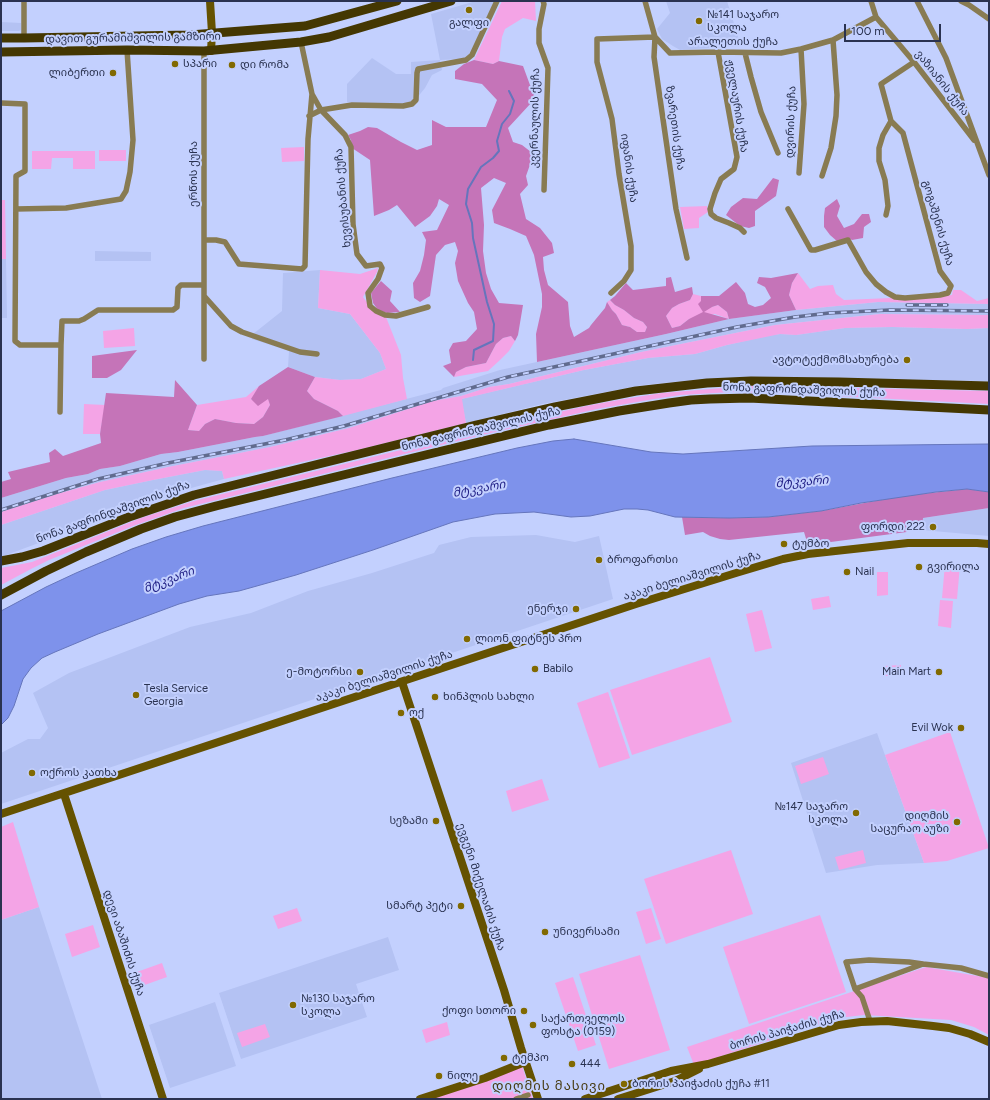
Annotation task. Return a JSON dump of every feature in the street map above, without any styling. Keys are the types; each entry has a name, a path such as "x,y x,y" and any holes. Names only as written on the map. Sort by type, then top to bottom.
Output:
{"main road":[{"path":"208,51 212,33 210,1"},
{"name":"დავით გურამიშვილის გამზირი","path":"1,38 190,35 306,26 397,1"},
{"name":"დავით გურამიშვილის გამზირი","path":"1,52 127,50 208,51 301,42 329,37 451,1"},
{"name":"ნონა გაფრინდაშვილის ქუჩა","path":"1,561 43,551 136,514 194,495 555,407 636,391 707,383 752,381 989,386"},
{"name":"ნონა გაფრინდაშვილის ქუჩა","path":"2,594 41,573 86,552 141,529 175,517 413,458 619,410 684,401 743,398 989,410"},
{"name":"აკაკი ბელიაშვილის ქუჩა","path":"1,814 643,602 783,559 815,553 908,543 989,544"},
{"name":"ევგენი მიქელაძის ქუჩა","path":"402,682 504,990 525,1062 538,1099"},
{"name":"დევი აბაშიძის ქუჩა","path":"64,794 163,1099"},
{"name":"ბორის პაიჭაძის ქუჩა","path":"585,1099 671,1071 708,1064 839,1025 870,1021 887,1021 949,1028 970,1034 989,1042"},
{"path":"420,1099 485,1078 525,1062"},
{"name":"ბორის პაიჭაძის ქუჩა","path":"618,1099 674,1081 708,1064"},
{"path":"681,1078 684,1074 683,1069"},
{"path":"646,1079 645,1085 647,1090"}],"street":[{"path":"24,1 24,38"},
{"path":"310,116 321,110 352,105 403,106 412,104 416,100 418,69 466,60 472,55 497,1"},
{"name":"კვერნაულის ქუჩა","path":"543,1 544,4 539,29 539,43 548,68 544,190"},
{"name":"ზვარეთის ქუჩა","path":"646,1 655,37 654,57 676,209 687,258"},
{"path":"871,1 876,16"},
{"path":"917,1 946,58 989,175"},
{"path":"961,1 969,4 989,19"},
{"name":"არალეთის ქუჩა","path":"655,37 670,53 781,53 834,40 876,16"},
{"name":"ვაზიანის ქუჩა","path":"876,16 914,62 977,144"},
{"name":"იფანის ქუჩა","path":"611,293 624,281 631,270 631,246 619,174 612,119 596,62 597,39 655,37"},
{"path":"822,176 831,148 836,116 837,95 834,40"},
{"name":"ხევისუბანის ქუჩა","path":"204,240 225,242 239,264 302,269 305,266 308,138 312,94 301,42"},
{"name":"დვირის ქუჩა","path":"799,173 804,104 801,49"},
{"path":"16,209 66,208 121,199 126,191 130,172 133,140 127,50"},
{"name":"ერწოს ქუჩა","path":"204,359 204,240 208,51"},
{"name":"ჟველაურის ქუჩა","path":"718,52 737,157 734,169 721,179 710,209 711,214 716,218 740,228 744,232"},
{"path":"746,53 761,112 778,153"},
{"name":"გოგაშენის ქუჩა","path":"788,209 811,250 848,240 866,272 876,284 895,297 904,298 948,293 951,286 940,270 903,133 891,121 881,84 914,62"},
{"name":"ხევისუბანის ქუჩა","path":"312,94 321,110 345,135 351,148 353,224 357,254 366,266 380,264 382,268 378,279 368,293 370,306 376,311 385,315 396,316 428,307"},
{"path":"1,103 25,104 25,171 16,176 15,341 20,345 61,345"},
{"path":"886,215 888,206 885,180 879,161 879,148 883,135 891,121"},
{"path":"60,412 62,321 84,320 98,310 173,310 177,307 178,288 181,286 204,285"},
{"path":"204,297 221,316 232,326 242,332 300,352 317,354"},
{"path":"870,1021 862,997 855,989 846,962 869,960 909,962 961,968 989,976"},
{"path":"855,989 923,964"},
{"path":"516,1099 528,1095"}],"shaded area":[{"path":"476,1 495,1 475,49 463,59 440,60 431,14"},
{"path":"502,1 535,1 536,21 523,18 505,29 502,37 499,61 493,64 474,60"},
{"name":"№141 საჯარო სკოლა","path":"666,1 727,1 741,46 680,50 673,46 662,39 657,29 670,13"},
{"path":"1,22 21,23 21,30 1,31"},
{"path":"372,58 396,74 411,74 411,62 440,60 442,70 432,75 425,88 412,104 366,104 347,102 347,84"},
{"path":"474,60 493,64 499,61 523,66 530,85 535,91 532,102 508,128 513,142 522,145 531,152 532,159 526,176 528,185 520,194 526,219 540,228 552,243 554,253 543,257 544,270 548,285 568,302 570,326 574,337 589,328 605,308 607,302 622,325 630,327 637,332 645,332 647,327 643,322 634,318 610,300 626,283 633,290 666,286 666,278 671,277 675,292 692,287 693,294 690,300 672,308 666,316 672,328 680,326 689,319 703,312 698,304 701,301 701,296 719,296 736,282 745,293 748,304 755,307 763,305 771,298 765,287 757,283 759,277 771,278 798,273 792,283 789,295 796,310 729,319 537,362 536,334 542,307 542,294 534,255 526,236 494,223 492,210 506,183 494,178 481,188 484,225 483,251 486,273 491,289 499,303 523,305 518,335 515,341 511,336 503,338 496,344 486,363 466,367 456,372 454,377 443,366 451,363 449,350 453,343 466,341 477,329 474,312 468,303 458,281 455,263 458,251 455,242 445,245 436,255 430,296 420,302 414,298 413,283 420,271 424,255 426,240 422,232 437,230 449,205 439,199 437,206 430,216 415,227 397,205 374,216 370,160 352,148 351,140 348,135 368,127 377,128 417,150 432,145 432,120 446,127 486,127 497,100 482,84 455,79 455,71 464,64","holes":["718,305 727,312 729,319 704,312"]},
{"path":"304,147 304,161 282,162 281,148"},
{"path":"99,150 126,150 126,161 99,161"},
{"path":"32,151 95,151 95,169 73,169 73,158 52,158 51,169 32,169"},
{"path":"773,178 779,180 776,196 755,211 755,226 749,228 740,226 726,215 731,207 743,198 757,199"},
{"path":"837,199 840,206 837,216 844,228 854,224 862,214 869,214 871,222 864,227 863,238 852,240 848,238 838,242 824,227 825,208"},
{"path":"1,200 5,200 6,259 1,259"},
{"path":"707,206 708,212 699,218 699,228 684,229 680,207"},
{"path":"95,251 151,252 151,261 95,261"},
{"path":"1,259 6,259 7,318 1,318"},
{"path":"378,268 363,297 375,313 386,317 401,355 407,399 343,416 338,411 314,399 307,391 315,377 340,380 361,379 386,369 380,353 350,314 318,308 320,270 360,274"},
{"path":"320,270 318,308 350,314 380,353 386,369 361,379 340,380 315,377 288,367 289,351 252,339 253,334 282,311 283,273"},
{"path":"798,273 810,289 818,286 833,285 836,294 844,300 891,298 904,300 952,295 953,290 961,290 977,301 989,298 989,304 878,302 796,310 789,295 792,283"},
{"path":"381,281 392,291 390,301 400,312 387,313 378,310 373,303 371,293"},
{"path":"693,294 701,296 701,301 712,307 718,305 727,312 729,319 715,314 689,319 680,326 672,328 666,316 672,308 690,300"},
{"path":"610,300 634,318 643,322 647,327 645,332 637,332 630,327 622,325 607,302"},
{"path":"878,302 989,304 989,315 880,314 775,325 641,352 509,384 489,387 461,396 433,401 349,428 270,447 100,482 1,512 1,498 66,478 88,474 100,469 120,466 161,454 263,436 441,390 443,388 500,370 729,319 796,310"},
{"path":"880,314 989,315 989,328 845,328 796,335 780,334 727,345 695,354 648,358 584,370 462,399 466,423 357,450 224,479 222,471 205,470 105,490 1,525 1,512 57,494 100,482 270,447 349,428 433,401 461,396 489,387 509,384 641,352 775,325"},
{"path":"892,327 967,329 989,328 989,381 823,378 705,379 643,385 542,404 466,423 461,399 584,370 648,358 695,354 767,336 780,334 796,335 845,328"},
{"path":"134,328 135,346 104,348 103,331"},
{"path":"511,336 515,341 509,351 488,371 454,377 456,372 466,367 486,363 496,344 503,338"},
{"path":"137,350 121,370 107,378 92,378 92,356"},
{"path":"288,367 315,377 307,391 314,399 338,411 343,416 263,436 161,454 120,466 100,469 88,474 66,478 1,498 1,482 11,479 8,472 50,462 49,453 55,449 63,456 101,443 100,434 106,393 174,397 175,380 197,405 188,430 199,431 205,424 215,419 236,423 254,424 263,417 270,405 268,399 258,406 251,399 259,386"},
{"path":"259,386 251,400 268,398 270,405 263,417 254,424 236,423 215,419 205,424 199,431 188,430 197,405 246,397"},
{"path":"747,386 989,391 989,404 731,392 681,395 597,409 486,434 184,508 133,526 49,560 1,585 1,568 32,562 141,518 194,501 510,423 586,406 662,393"},
{"path":"84,404 105,405 100,434 83,434"},
{"path":"205,470 222,471 224,479 173,493 1,557 1,525 105,490"},
{"path":"967,489 989,492 989,508 923,518 922,530 808,545 804,532 729,540 710,536 703,532 685,535 682,517 768,517 821,511 902,496"},
{"path":"989,508 989,536 922,530 923,518"},
{"path":"536,535 575,542 599,536 613,599 1,804 1,753 28,739 40,739 48,728 33,693 69,673 190,627 251,613 308,591 372,573 434,553 439,545 471,537"},
{"path":"945,564 960,565 957,599 942,598"},
{"path":"877,572 888,572 888,595 877,596"},
{"path":"829,596 831,607 813,610 811,599"},
{"path":"940,600 953,601 951,628 938,626"},
{"path":"762,610 772,648 755,652 746,614"},
{"path":"710,657 732,722 632,755 610,690"},
{"path":"901,665 901,674 899,676 885,676 884,666"},
{"path":"608,692 630,758 599,768 577,703"},
{"path":"950,732 989,848 947,861 924,863 885,755"},
{"name":"№147 საჯარო სკოლა","path":"877,733 924,863 877,865 826,873 791,763"},
{"path":"823,757 829,774 801,784 795,766"},
{"path":"542,779 549,800 512,812 506,791"},
{"path":"13,822 39,907 1,920 1,827"},
{"path":"731,850 753,914 666,944 644,879"},
{"path":"863,850 866,863 839,870 835,857"},
{"path":"39,907 102,1099 1,1099 1,920"},
{"path":"297,908 302,921 278,929 273,916"},
{"path":"651,908 661,939 646,944 636,912"},
{"path":"820,915 846,992 749,1024 723,947"},
{"path":"93,925 100,947 72,957 65,934"},
{"name":"№130 საჯარო სკოლა","path":"388,937 399,970 356,984 367,1017 241,1059 219,993"},
{"path":"640,955 670,1050 609,1069 579,974"},
{"path":"162,963 167,977 139,987 134,973"},
{"path":"926,967 989,978 989,1035 974,1027 951,1020 864,1015 838,1018 694,1065 687,1047"},
{"path":"573,977 596,1045 578,1051 555,983"},
{"path":"215,1002 236,1066 170,1088 149,1025"},
{"path":"447,1022 450,1035 426,1043 422,1030"},
{"path":"265,1024 270,1037 242,1047 237,1033"},
{"path":"522,1066 533,1099 426,1099"}],"water":[{"name":"მტკვარი","path":"574,439 651,452 683,454 812,446 989,444 989,492 967,489 936,492 861,503 821,511 768,517 675,517 648,510 624,509 590,516 571,517 534,512 495,514 453,522 296,575 239,591 207,596 179,604 98,634 55,652 42,658 31,668 23,679 14,706 8,718 1,725 1,611 46,587 132,549 203,526 517,448 553,441"}],"waterway":[{"path":"473,360 474,350 493,341 494,324 487,302 473,238 472,223 466,204 468,189 481,167 493,158 499,151 497,141 502,124 510,114 514,101 509,91"}],"railway":[{"path":"907,305 947,305"},
{"path":"1,510 98,479 168,463 285,440 344,426 508,377 737,327 829,313 890,310 989,311"}],"place":[{"name":"გალფი","path":"469,10"},
{"name":"№141 საჯარო სკოლა","path":"699,21"},
{"name":"სპარი","path":"175,64"},
{"name":"დი რომა","path":"232,65"},
{"name":"ლიბერთი","path":"113,73"},
{"name":"ავტოტექმომსახურება","path":"907,360"},
{"name":"ფორდი 222","path":"933,527"},
{"name":"ტუმბო","path":"784,544"},
{"name":"ბროფართსი","path":"599,560"},
{"name":"გვირილა","path":"919,567"},
{"name":"Nail","path":"847,572"},
{"name":"ენერჯი","path":"576,609"},
{"name":"ლიონ ფიტნეს პრო","path":"467,639"},
{"name":"Babilo","path":"535,669"},
{"name":"ე-მოტორსი","path":"360,672"},
{"name":"Main Mart","path":"939,672"},
{"name":"Tesla Service Georgia","path":"136,695"},
{"name":"ხინპლის სახლი","path":"435,697"},
{"name":"ოქ","path":"401,713"},
{"name":"Evil Wok","path":"961,728"},
{"name":"ოქროს კათხა","path":"32,773"},
{"name":"№147 საჯარო სკოლა","path":"856,813"},
{"name":"სეზამი","path":"436,821"},
{"name":"დიღმის საცურაო აუზი","path":"957,822"},
{"name":"სმარტ პეტი","path":"461,906"},
{"name":"უნივერსამი","path":"545,932"},
{"name":"№130 საჯარო სკოლა","path":"293,1005"},
{"name":"ქოფი სთორი","path":"524,1011"},
{"name":"საქართველოს ფოსტა (0159)","path":"533,1025"},
{"name":"ტემპო","path":"504,1058"},
{"name":"444","path":"572,1064"},
{"name":"ნილე","path":"439,1076"},
{"name":"ბორის პაიჭაძის ქუჩა #11","path":"624,1084"}],"district":[{"name":"დიღმის მასივი","path":"549,1086"}]}
